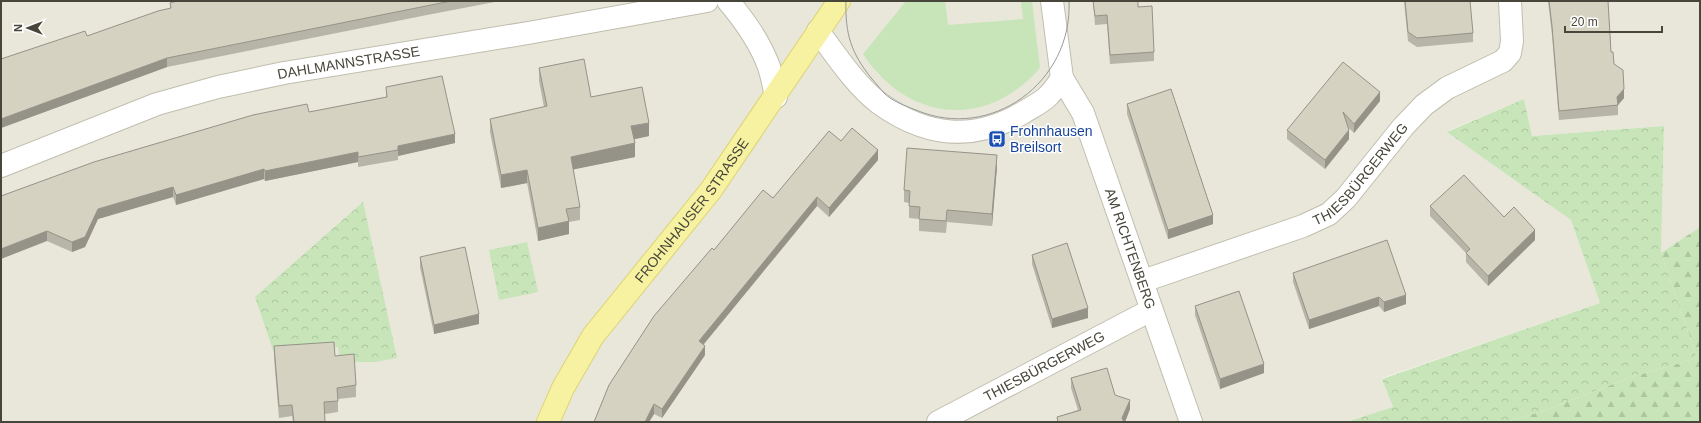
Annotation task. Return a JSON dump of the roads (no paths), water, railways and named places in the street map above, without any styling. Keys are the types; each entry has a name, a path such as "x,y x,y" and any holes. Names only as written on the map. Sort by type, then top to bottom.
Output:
{"main road":[{"name":"FROHNHAUSER STRASSE","path":"548,422 563,388 593,336 712,190 776,97 839,1"}],"street":[{"name":"DAHLMANNSTRASSE","path":"1,166 157,104 218,87 284,73 528,33 644,7 707,1"},
{"path":"728,1 747,23 761,48 769,67 776,97"},
{"name":"AM RICHTENBERG","path":"1052,1 1062,78 1083,113 1143,281 1151,310 1191,422"},
{"name":"THIESBÜRGERWEG","path":"1143,281 1303,226 1329,214 1346,198 1403,127 1424,105 1447,88 1503,61 1510,53 1512,41 1510,1"},
{"path":"818,32 854,76 878,102 902,118 919,126 938,130 972,132 1012,118 1048,96 1062,78"},
{"name":"THIESBÜRGERWEG","path":"938,422 1151,310"}],"tram line":[{"path":"846,1 848,33 851,43 854,52 872,79 887,96 895,101 916,110 944,118 972,118 998,111 1022,98 1042,80 1057,57 1067,30 1069,1"}],"place":[{"name":"Frohnhausen Breilsort","path":"997,139"}]}
